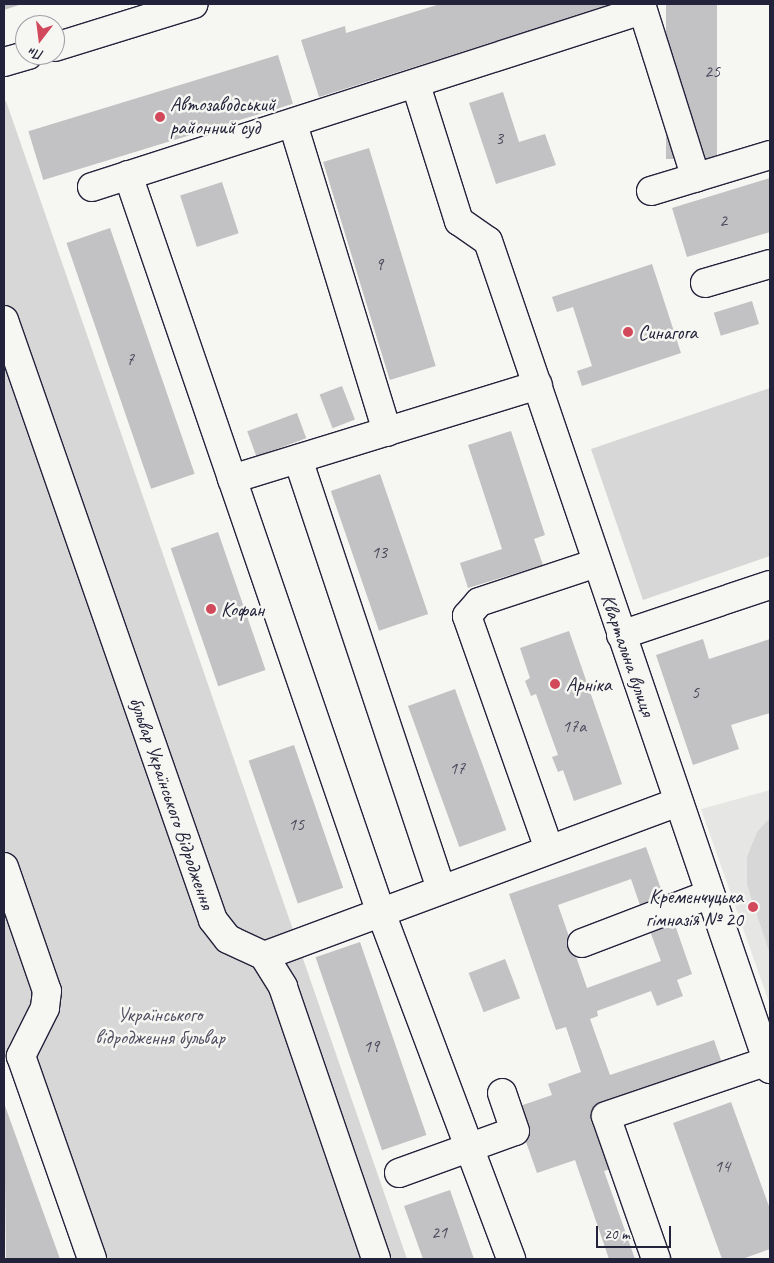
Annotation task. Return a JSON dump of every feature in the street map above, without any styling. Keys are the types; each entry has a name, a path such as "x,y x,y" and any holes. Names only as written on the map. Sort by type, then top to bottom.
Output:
{"street":[{"path":"65,44 194,4"},
{"path":"92,186 416,86 642,7 696,178"},
{"name":"Квартальна вулиця","path":"416,86 459,221 488,241 769,1065"},
{"path":"293,124 387,432"},
{"path":"651,191 770,155"},
{"path":"128,175 380,910 511,1259"},
{"path":"705,283 770,264"},
{"name":"бульвар Українського Відродження","path":"4,320 213,920 228,939 264,956"},
{"path":"232,479 538,385"},
{"path":"298,459 441,888"},
{"path":"549,849 467,616 479,602 596,562"},
{"path":"621,635 770,585"},
{"path":"376,1259 283,987 264,956 380,910 678,802"},
{"path":"4,867 46,990 45,1008 21,1056 92,1259"},
{"path":"582,944 710,894"},
{"path":"4,1034 37,1022"},
{"path":"656,1259 606,1116 769,1065"},
{"path":"398,1173 515,1131 502,1093"}],"shaded area":[{"name":"Кременчуцька гімназія № 20","path":"770,790 770,1005 701,809"}],"green space":[{"name":"Українського відродження бульвар","path":"4,101 6,101 407,1259 77,1259 4,1053"},
{"path":"770,388 770,556 643,600 591,449"},
{"path":"770,818 770,954 747,885 747,857 757,832"}],"building":[{"path":"4,4 22,4 4,10"},
{"path":"440,4 607,4 608,6 319,97 301,40 345,26 346,33"},
{"path":"666,4 717,4 717,159 666,159"},
{"name":"Автозаводський районний суд","path":"278,55 293,104 43,180 28,131"},
{"path":"503,92 519,142 545,134 556,165 496,184 469,103"},
{"path":"369,148 436,366 390,380 323,162"},
{"path":"770,178 770,232 687,257 672,208"},
{"path":"222,182 239,233 197,247 180,196"},
{"path":"110,228 195,474 151,489 67,243"},
{"name":"Синагога","path":"652,264 681,353 582,386 577,371 592,366 573,307 557,312 552,297"},
{"path":"752,301 759,324 721,336 714,313"},
{"path":"342,386 355,420 332,428 320,395"},
{"path":"297,413 306,438 256,456 247,431"},
{"path":"511,431 545,535 534,539 543,565 468,588 460,563 502,549 468,445"},
{"path":"380,474 428,614 379,631 331,491"},
{"path":"218,532 266,670 218,686 171,548"},
{"path":"569,631 622,784 574,801 563,770 558,772 552,757 558,755 536,694 531,696 525,681 530,678 520,648"},
{"path":"703,639 709,659 770,639 770,713 731,725 739,749 693,765 656,655"},
{"path":"455,689 506,830 459,847 408,706"},
{"path":"294,745 343,888 298,903 249,761"},
{"path":"646,847 666,903 642,911 631,879 558,905 587,988 661,961 650,931 674,922 692,974 677,980 683,996 657,1006 651,991 597,1011 598,1016 590,1019 610,1075 714,1040 722,1063 594,1107 614,1168 604,1171 635,1259 609,1259 575,1160 537,1173 514,1108 552,1095 548,1084 581,1072 566,1027 556,1030 509,894"},
{"path":"360,942 426,1135 382,1150 316,957"},
{"path":"505,959 520,998 484,1012 469,973"},
{"path":"731,1102 770,1209 770,1249 742,1259 722,1259 673,1123"},
{"path":"4,1103 60,1259 6,1259"},
{"path":"450,1190 474,1259 423,1259 404,1206"}],"place":[{"name":"Автозаводський районний суд","path":"160,117"},
{"name":"Синагога","path":"628,332"},
{"name":"Кофан","path":"211,609"},
{"name":"Арніка","path":"555,684"},
{"name":"Кременчуцька гімназія № 20","path":"753,907"}]}
